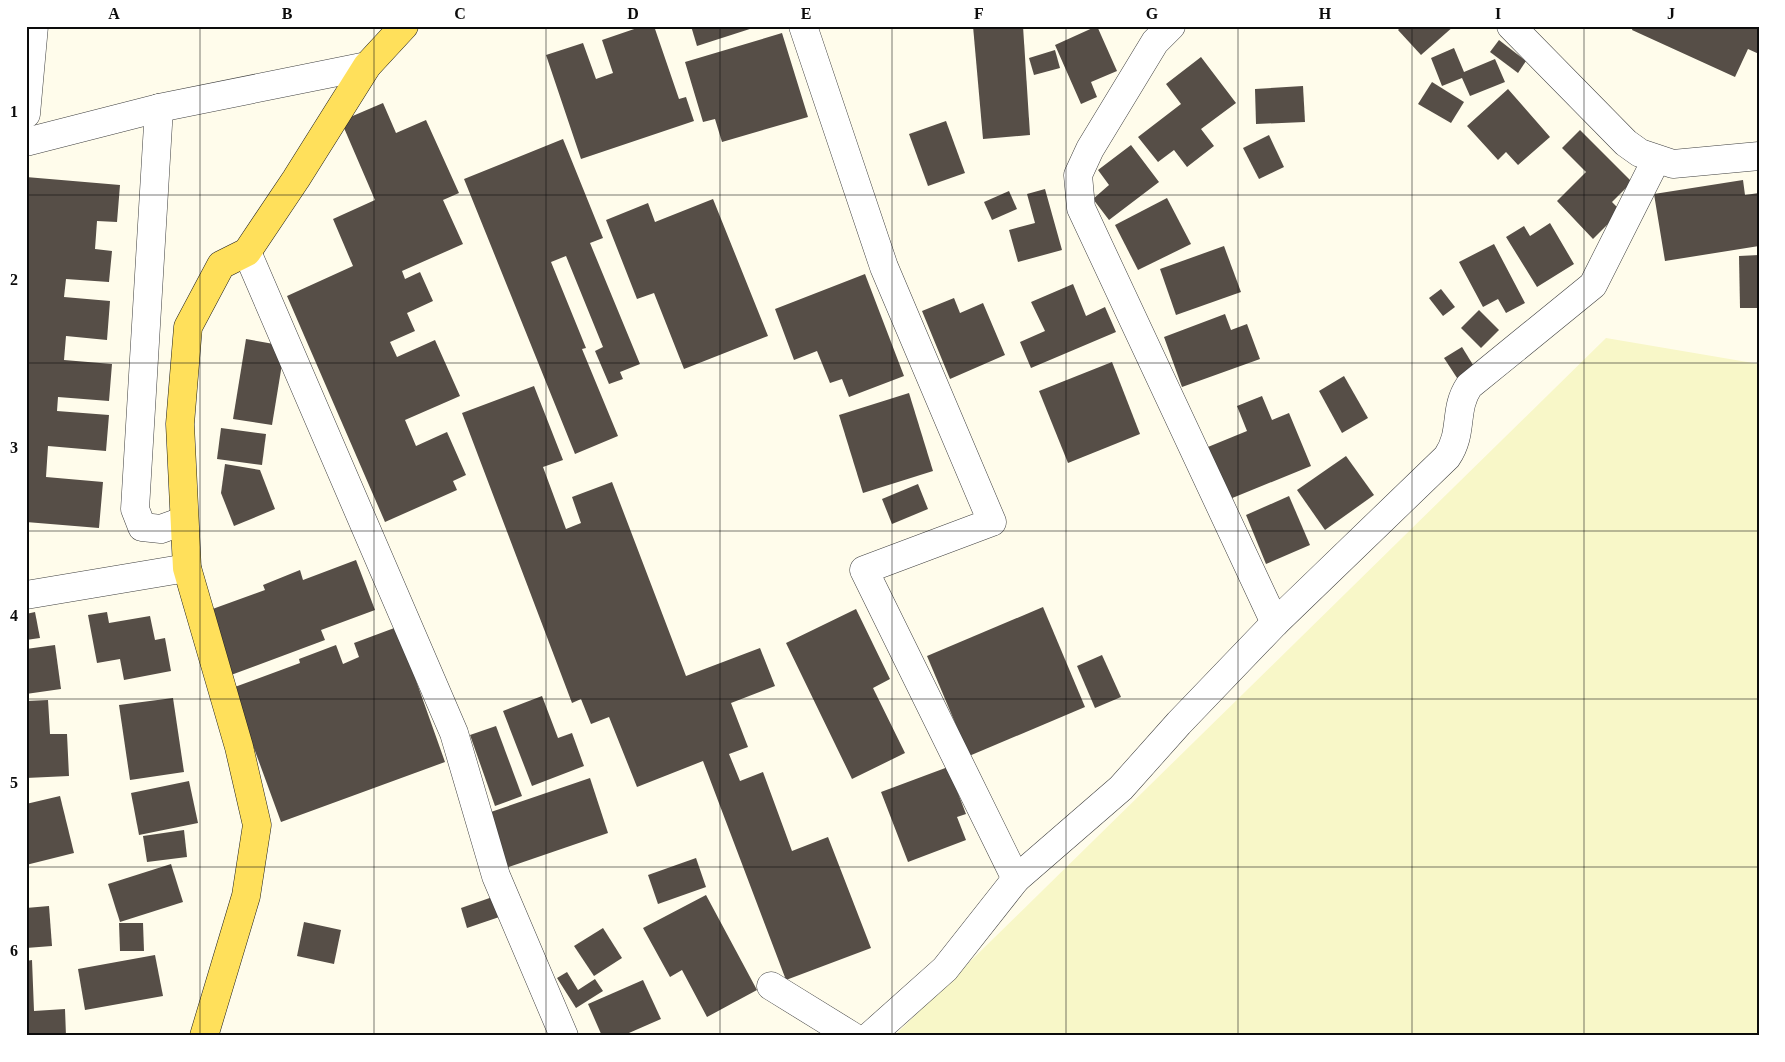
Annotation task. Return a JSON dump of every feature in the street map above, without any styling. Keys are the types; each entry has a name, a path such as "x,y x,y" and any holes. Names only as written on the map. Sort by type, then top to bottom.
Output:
{"main road":[{"path":"204,1036 246,896 257,825 239,748 187,568 183,521 180,424 188,327 221,265 247,252 296,179 367,66 404,26"}],"street":[{"path":"26,114 34,26"},
{"path":"803,26 884,267 992,522 864,570 1016,879"},
{"path":"1171,26 1155,42 1090,149 1078,175 1081,208 1275,623"},
{"path":"1511,26 1626,143 1640,153 1656,160 1673,164 1691,164 1708,160 1759,156"},
{"path":"26,142 159,108 367,66"},
{"path":"159,108 135,509 142,527 161,529 183,521"},
{"path":"870,1036 945,969 1016,879 1121,788 1179,723 1275,623 1447,457 1458,436 1460,403 1469,386 1592,285 1656,160"},
{"path":"247,252 454,733 496,876 564,1036"},
{"path":"26,595 187,568"},
{"path":"771,986 852,1036"}],"green space":[{"path":"1606,338 1759,364 1759,1036 894,1036"}],"building":[{"path":"643,26 654,26 679,99 686,97 694,121 581,159 546,55 583,43 596,79 613,73 602,40"},
{"path":"691,26 756,26 756,27 697,46"},
{"path":"973,26 1023,26 1030,135 983,139"},
{"path":"1097,26 1117,71 1091,82 1097,97 1081,104 1055,45"},
{"path":"1402,26 1454,26 1421,55 1398,30"},
{"path":"1633,26 1759,26 1759,54 1748,49 1735,77 1632,30"},
{"path":"782,33 808,117 722,142 715,119 703,122 685,62"},
{"path":"1499,40 1526,61 1518,73 1490,52"},
{"path":"1454,48 1464,72 1495,59 1505,82 1470,96 1462,78 1442,86 1431,58"},
{"path":"1055,50 1060,68 1034,75 1029,58"},
{"path":"1201,57 1236,103 1201,129 1214,146 1187,167 1174,150 1158,162 1138,137 1181,104 1166,84"},
{"path":"1432,82 1464,102 1451,123 1418,104"},
{"path":"1303,86 1305,122 1256,124 1255,89"},
{"path":"1508,89 1550,137 1518,165 1506,152 1498,160 1467,126"},
{"path":"383,103 396,133 426,120 459,193 443,200 463,244 402,271 405,279 420,272 433,301 407,313 415,331 390,342 397,357 435,340 460,396 405,420 416,446 447,432 466,475 453,481 457,490 385,522 287,296 353,266 333,219 375,200 341,121"},
{"path":"946,121 965,173 928,186 909,134"},
{"path":"1580,130 1632,182 1612,202 1621,211 1593,239 1557,201 1586,172 1562,148"},
{"path":"1269,135 1284,167 1259,179 1243,148"},
{"path":"563,139 603,238 590,243 640,364 620,372 623,379 609,384 595,351 603,347 566,256 551,262 586,348 582,349 618,436 575,454 464,179"},
{"path":"1131,145 1159,182 1109,220 1093,199 1109,185 1098,170"},
{"path":"26,177 120,185 117,222 97,221 95,249 112,251 109,282 66,279 64,297 110,301 107,340 66,336 64,360 112,364 109,401 58,397 57,411 109,415 106,451 48,446 46,477 103,482 99,528 26,522"},
{"path":"1743,180 1745,195 1759,193 1759,246 1665,261 1654,194"},
{"path":"1045,189 1062,250 1018,262 1009,230 1035,223 1027,194"},
{"path":"1009,191 1017,209 992,220 984,202"},
{"path":"1167,198 1191,244 1138,270 1115,225"},
{"path":"713,199 768,336 684,369 654,293 637,299 606,220 648,203 655,222"},
{"path":"1550,223 1574,264 1537,287 1506,237 1524,226 1530,236"},
{"path":"1494,244 1525,303 1506,313 1498,299 1483,307 1459,262"},
{"path":"1224,246 1241,292 1176,315 1160,269"},
{"path":"1759,255 1759,308 1740,308 1739,256"},
{"path":"865,274 904,376 849,397 842,379 830,383 817,351 794,360 775,309"},
{"path":"1073,284 1086,316 1105,307 1116,332 1031,368 1020,342 1045,331 1031,302"},
{"path":"1441,289 1455,307 1443,316 1429,298"},
{"path":"954,298 960,313 983,303 1005,355 950,379 922,311"},
{"path":"1479,310 1499,330 1481,348 1461,328"},
{"path":"1225,314 1231,330 1247,324 1260,359 1182,387 1164,337"},
{"path":"246,339 285,346 272,425 233,419"},
{"path":"1462,347 1478,373 1461,384 1444,358"},
{"path":"1112,362 1140,434 1068,463 1039,391"},
{"path":"1344,376 1368,418 1342,433 1319,391"},
{"path":"534,386 563,460 543,467 566,529 581,523 572,497 612,482 686,676 760,648 775,686 731,703 748,747 729,754 740,781 763,772 792,851 828,837 871,948 786,980 703,761 637,787 609,717 591,724 581,699 572,703 462,413"},
{"path":"909,393 933,471 863,493 839,415"},
{"path":"1262,396 1272,420 1289,413 1311,466 1225,501 1203,449 1247,431 1237,406"},
{"path":"221,428 266,434 262,465 217,459"},
{"path":"1346,456 1374,495 1325,530 1297,490"},
{"path":"225,464 260,470 275,509 234,526 221,493"},
{"path":"918,484 928,509 892,524 882,499"},
{"path":"1289,496 1310,545 1266,564 1246,515"},
{"path":"356,560 375,610 321,630 325,640 231,675 207,611 265,590 263,585 300,570 303,580"},
{"path":"1043,607 1085,707 969,756 927,656"},
{"path":"856,609 890,679 873,688 905,753 852,779 786,643"},
{"path":"35,612 40,638 26,640 26,614"},
{"path":"107,612 109,623 150,616 155,640 165,638 171,671 124,680 120,659 97,663 88,615"},
{"path":"397,627 445,762 281,822 232,688 300,663 299,659 336,645 343,664 359,657 354,643"},
{"path":"55,645 61,689 26,694 26,649"},
{"path":"1102,655 1121,697 1095,708 1077,666"},
{"path":"542,696 558,738 572,733 584,766 532,786 503,711"},
{"path":"173,698 184,772 130,780 119,705"},
{"path":"48,700 50,734 67,734 69,776 26,778 26,701"},
{"path":"496,726 522,796 495,806 470,735"},
{"path":"948,767 966,814 957,817 966,840 908,862 881,792"},
{"path":"590,778 608,833 503,869 485,814"},
{"path":"189,781 198,823 139,835 131,793"},
{"path":"60,796 74,853 26,865 26,804"},
{"path":"184,830 187,857 147,862 143,836"},
{"path":"696,858 706,887 658,904 648,875"},
{"path":"171,864 183,902 120,922 108,884"},
{"path":"501,894 508,914 467,928 461,908"},
{"path":"706,895 757,990 707,1017 682,970 670,977 643,928"},
{"path":"49,906 52,946 26,948 26,908"},
{"path":"304,922 341,930 334,964 297,956"},
{"path":"119,923 143,923 144,951 120,951"},
{"path":"603,928 622,958 594,976 574,946"},
{"path":"155,955 163,996 85,1010 78,969"},
{"path":"32,960 34,1011 65,1009 66,1036 26,1036 26,961"},
{"path":"567,972 578,990 595,979 603,991 576,1008 557,978"},
{"path":"643,980 661,1019 622,1036 602,1036 588,1004"}]}
